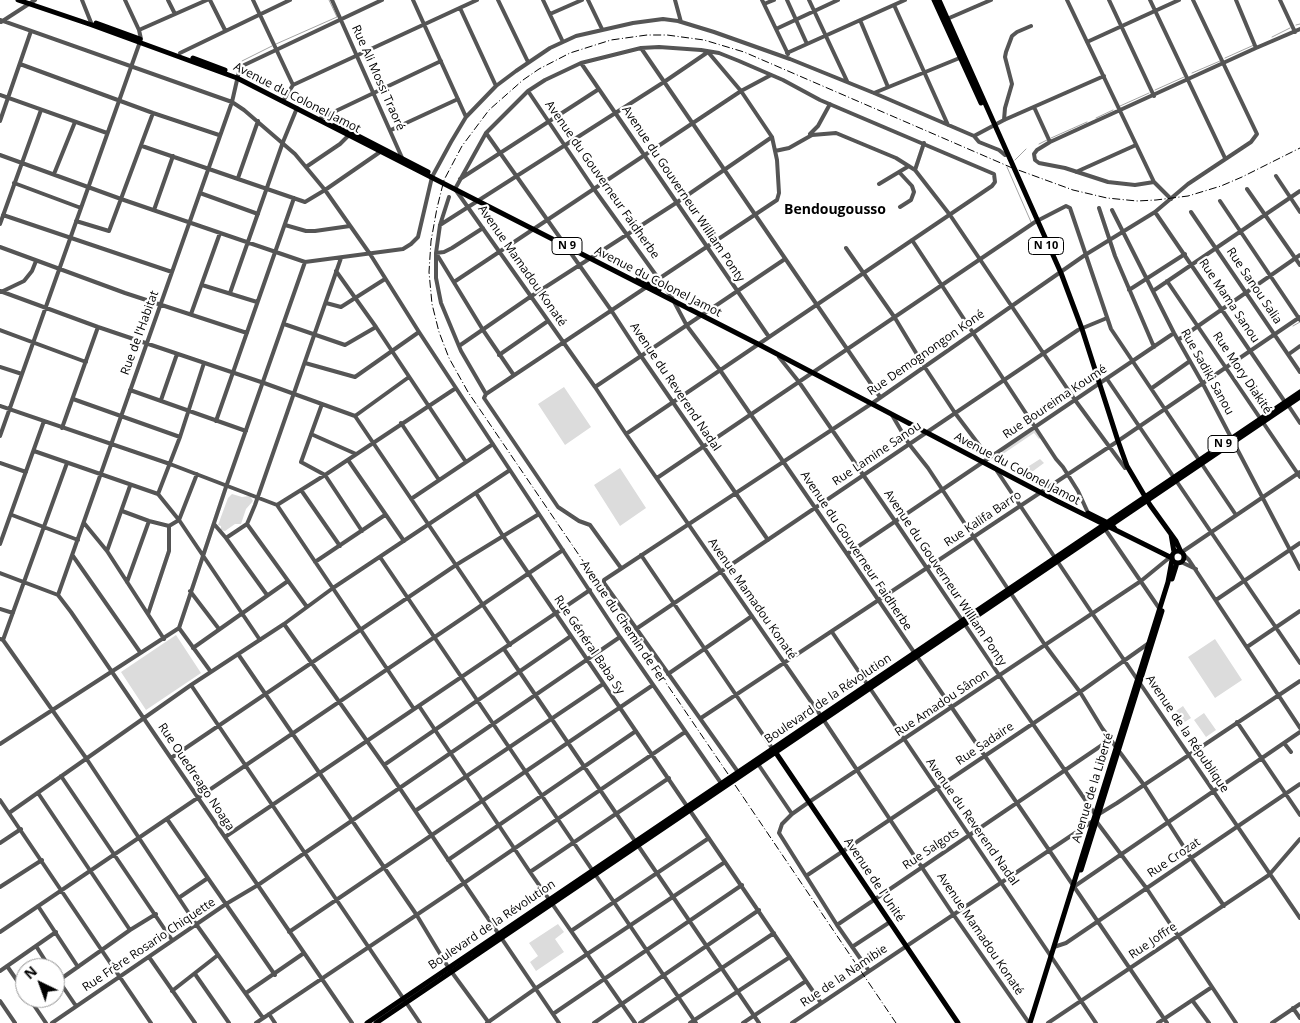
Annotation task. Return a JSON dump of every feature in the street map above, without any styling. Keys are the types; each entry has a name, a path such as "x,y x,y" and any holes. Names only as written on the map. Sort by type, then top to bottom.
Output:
{"main road":[{"name":"Avenue du Colonel Jamot","path":"18,0 31,1 237,76"},
{"name":"N 10","path":"934,0 962,56"},
{"name":"N 10","path":"939,0 1059,274 1080,330 1125,468 1182,552"},
{"name":"Avenue du Colonel Jamot","path":"140,41 180,53 237,76 284,99 928,432 986,460 995,467 1108,526 1174,558 1182,552"},
{"name":"Avenue du Colonel Jamot","path":"284,99 297,108 321,119"},
{"name":"N 10","path":"993,126 1036,222"},
{"name":"Avenue du Colonel Jamot","path":"350,134 380,152 404,161"},
{"name":"Avenue du Colonel Jamot","path":"759,343 778,355 814,372"},
{"name":"Boulevard de la Révolution","path":"376,1023 448,966 638,846 721,783 774,750 1056,559 1108,526 1286,404 1300,392"},
{"name":"Boulevard de la Révolution","path":"1286,404 1300,397"},
{"name":"N 10","path":"1116,442 1146,500"},
{"name":"N 10","path":"1171,534 1174,558"},
{"path":"1174,558 1184,558 1182,552"},
{"name":"Avenue de la Liberté","path":"1139,681 1174,558"},
{"name":"Avenue de la Liberté","path":"1031,1023 1139,681 1174,558"},
{"name":"Boulevard de la Révolution","path":"594,873 635,841 758,764 774,750"},
{"name":"Avenue de l'Unité","path":"774,750 958,1023"},
{"name":"Boulevard de la Révolution","path":"367,1023 501,940 550,901"}],"street":[{"path":"82,0 92,23"},
{"path":"0,436 140,41 139,30 125,0"},
{"path":"168,0 175,14"},
{"path":"139,30 209,0 225,30"},
{"path":"254,0 293,85"},
{"path":"180,53 290,0"},
{"name":"Rue Ali Mossi Traoré","path":"332,0 404,161"},
{"path":"237,76 243,64 382,0"},
{"path":"413,0 466,117"},
{"path":"284,99 293,85 477,0"},
{"path":"498,0 528,62"},
{"path":"543,0 563,42"},
{"path":"550,14 582,0"},
{"path":"588,0 602,29"},
{"path":"674,0 681,22"},
{"path":"774,0 763,2 790,59"},
{"path":"787,0 807,44"},
{"path":"809,0 847,82"},
{"path":"776,29 838,0"},
{"path":"787,53 905,0"},
{"path":"947,19 991,0"},
{"path":"1067,0 1154,182 1171,199"},
{"path":"1109,0 1154,96"},
{"path":"1150,0 1225,158"},
{"path":"1087,42 1122,28 1179,0"},
{"path":"1193,0 1222,64"},
{"path":"1236,0 1256,48"},
{"path":"1280,0 1295,32"},
{"path":"1,21 31,1"},
{"path":"894,5 948,125"},
{"path":"460,8 496,86"},
{"path":"0,155 305,262 403,249 416,240 433,176 466,117 496,86 528,62 563,42 602,29 654,20 681,22 790,59 974,136 979,142 999,150 1005,155"},
{"path":"860,20 888,86"},
{"path":"1,21 232,102 282,142 306,167 325,190 370,254"},
{"path":"1004,120 1005,108 1012,84 1006,52 1012,36 1031,26"},
{"path":"1154,182 1135,185 1119,184 1037,162 1034,157 1035,152 1050,142 1300,29"},
{"path":"0,121 31,31"},
{"path":"642,48 692,124 880,397"},
{"path":"455,187 486,133 528,91 545,80 581,63 642,48 693,49 719,54 739,61 811,96 994,174 995,182 992,186 626,434"},
{"path":"440,225 708,52"},
{"path":"622,568 590,525 578,521 558,507 484,398 486,394 513,374 777,200 775,151 772,137 741,91 708,52"},
{"path":"874,93 962,56"},
{"path":"321,119 440,62"},
{"name":"Avenue du Gouverneur William Ponty","path":"581,63 769,337"},
{"path":"20,64 219,136"},
{"name":"Rue Demognongon Koné","path":"604,583 605,579 872,403 1085,255 1156,212 1188,184 1247,145 1257,134 1222,64"},
{"path":"454,282 741,91 771,75"},
{"name":"Rue de l'Habitat","path":"58,594 232,102 237,76"},
{"path":"974,136 1004,120 1104,76"},
{"path":"460,179 599,89"},
{"name":"Avenue du Gouverneur Faidherbe","path":"528,91 671,298 687,326 720,370 847,554 1166,1021"},
{"path":"0,95 107,133"},
{"path":"391,130 458,99"},
{"path":"775,151 789,148 808,136 818,126 830,104"},
{"path":"1034,107 1050,142"},
{"path":"230,293 282,142 297,108"},
{"path":"0,224 41,110"},
{"path":"76,221 109,231 153,113"},
{"path":"238,178 258,121"},
{"path":"54,174 74,122"},
{"name":"Avenue du Reverend Nadal","path":"486,133 611,310 768,540"},
{"path":"808,136 836,133 896,158 915,170 950,215 1108,448 1125,468"},
{"path":"306,167 350,134"},
{"path":"459,346 530,297 676,203 772,137"},
{"path":"915,170 924,143"},
{"path":"1076,172 1136,145"},
{"path":"142,146 307,202 380,152"},
{"path":"154,210 173,156"},
{"path":"879,184 909,166"},
{"path":"899,172 912,186 914,192 911,200 900,207"},
{"path":"1276,176 1300,212"},
{"path":"14,183 81,208"},
{"name":"Avenue Mamadou Konaté","path":"455,187 859,770 953,914 1031,1023"},
{"path":"1247,189 1300,265"},
{"path":"1153,291 1300,191"},
{"path":"200,194 258,214"},
{"path":"449,197 440,225 436,253 436,278 441,303 464,358 486,394"},
{"path":"216,421 294,198"},
{"path":"1220,201 1300,318"},
{"path":"657,478 1036,222 1068,206 1111,329 1236,515"},
{"path":"1098,208 1129,290 1154,348"},
{"name":"Rue Sadiki Sanou","path":"1112,210 1174,333 1203,384 1300,569"},
{"name":"Rue Mama Sanou","path":"1156,212 1221,310 1300,423"},
{"name":"Rue Sanou Salia","path":"1191,212 1300,372"},
{"path":"3,215 172,272"},
{"path":"285,225 306,231 350,226"},
{"path":"436,253 452,248 483,228"},
{"path":"191,314 220,233"},
{"path":"912,240 1078,490 1089,516"},
{"path":"0,247 247,333"},
{"path":"846,248 895,318 986,460"},
{"path":"436,253 483,330 513,374"},
{"name":"Avenue du Chemin de Fer","path":"370,254 419,332 620,637 721,783"},
{"path":"1129,290 1185,254"},
{"path":"1178,340 1300,255"},
{"path":"226,538 246,524 258,497 341,258"},
{"path":"595,387 785,259"},
{"path":"1,292 24,281 32,271 36,260"},
{"path":"0,744 179,628 190,590 305,262"},
{"path":"336,271 376,327 466,462"},
{"path":"326,303 340,307 385,279"},
{"name":"Rue Mory Diakité","path":"1167,281 1299,474"},
{"path":"202,285 258,302"},
{"path":"1,292 355,416 510,644"},
{"name":"Rue Lamine Sanou","path":"636,629 1044,353 1080,330 1107,318"},
{"name":"Rue Kalifa Barro","path":"700,718 879,601 1300,318"},
{"path":"500,356 548,321"},
{"path":"284,324 345,345 376,327"},
{"path":"62,428 98,327"},
{"path":"0,330 86,362"},
{"path":"305,363 353,378 419,332"},
{"name":"Rue Boureima Koumé","path":"847,554 1174,333"},
{"path":"1288,354 1300,346"},
{"path":"161,400 176,354"},
{"name":"Avenue du Gouverneur William Ponty","path":"778,355 799,382 895,521 1064,771 1097,814"},
{"path":"1152,388 1190,361"},
{"path":"158,494 180,437 204,363"},
{"path":"0,367 22,374"},
{"path":"355,416 409,377"},
{"path":"1107,379 1300,663"},
{"path":"277,505 456,388"},
{"path":"130,390 246,431"},
{"path":"73,399 180,437"},
{"path":"322,404 301,462 325,475 362,531"},
{"path":"0,406 170,464 277,505 414,709"},
{"path":"890,412 909,444 920,456 1045,645 1144,785 1224,906"},
{"path":"0,544 12,515 44,421"},
{"path":"401,423 439,480"},
{"path":"311,434 356,454"},
{"path":"411,499 493,444"},
{"path":"34,451 130,486 158,494 178,520 260,640"},
{"path":"348,460 404,541"},
{"path":"0,463 26,472"},
{"path":"67,463 25,582 2,639 140,837 196,924 263,1018"},
{"name":"Avenue de la République","path":"995,467 1092,614 1300,918"},
{"path":"9,813 191,685 510,470"},
{"path":"122,511 169,526 178,520 196,474"},
{"path":"1182,552 1299,474"},
{"path":"107,550 130,486"},
{"path":"301,490 340,546"},
{"name":"Rue Général Baba Sy","path":"476,493 503,536 774,932 821,1004"},
{"path":"170,758 456,565 540,514"},
{"path":"12,515 78,540"},
{"path":"315,562 385,515"},
{"path":"127,582 149,521"},
{"path":"84,523 107,550 164,638"},
{"path":"214,524 266,595"},
{"path":"246,524 307,608"},
{"path":"148,614 169,551 169,526"},
{"path":"1108,526 1141,581 1160,608"},
{"path":"1216,600 1300,542"},
{"path":"0,932 563,550"},
{"name":"N 10","path":"1182,552 1196,569 1300,730"},
{"path":"641,555 774,750"},
{"path":"73,556 140,652"},
{"path":"380,557 695,1022"},
{"path":"1174,558 1196,569"},
{"name":"Rue Amadou Sânon","path":"806,876 779,833 782,824 792,814 1174,558"},
{"path":"0,573 58,594"},
{"path":"193,648 288,580"},
{"name":"Avenue du Chemin de Fer","path":"604,583 738,772"},
{"path":"190,590 219,629"},
{"path":"225,837 590,590"},
{"name":"Rue Ouedreago Noaga","path":"58,594 352,1023"},
{"path":"0,609 13,614"},
{"path":"1247,647 1300,612"},
{"path":"668,674 752,616"},
{"path":"284,624 384,764 501,940 559,1023"},
{"path":"179,628 211,672"},
{"name":"Avenue du Reverend Nadal","path":"832,632 1096,1023"},
{"path":"384,764 571,636"},
{"name":"Rue Frère Rosario Chiquette","path":"52,1023 60,1021 76,1006 172,940 258,885 620,637"},
{"name":"Rue Sadaire","path":"806,876 1080,692 1149,642"},
{"path":"504,649 759,1023"},
{"path":"238,654 385,868 448,966 488,1023 535,989 725,862"},
{"path":"1097,814 1300,681"},
{"path":"415,811 603,684"},
{"path":"191,685 420,1023"},
{"path":"289,932 336,898 385,868 653,685"},
{"path":"419,706 530,872 635,1023"},
{"path":"1238,722 1300,815"},
{"path":"1074,887 1214,792 1300,730"},
{"path":"448,860 636,731"},
{"path":"256,1023 685,732"},
{"name":"Rue Salgots","path":"837,925 1111,739"},
{"path":"1284,743 1291,752"},
{"path":"758,764 792,814"},
{"path":"61,776 172,940"},
{"path":"530,872 669,778"},
{"name":"Rue Crozat","path":"1056,947 1066,943 1147,889 1300,784"},
{"path":"38,793 130,930"},
{"path":"0,800 151,1023"},
{"path":"167,819 275,974"},
{"path":"1095,822 1147,889 1236,1023"},
{"name":"Rue de la Namibie","path":"792,1023 1048,850 1095,822"},
{"path":"0,844 21,829"},
{"path":"571,931 709,838"},
{"name":"Rue Joffre","path":"1048,1023 1270,875 1300,839"},
{"path":"0,887 42,860"},
{"path":"806,876 869,971"},
{"path":"180,897 208,878"},
{"path":"553,1014 742,886"},
{"path":"38,906 78,966"},
{"path":"594,1023 758,910"},
{"path":"65,976 156,914"},
{"path":"852,947 890,922"},
{"path":"0,971 56,932"},
{"path":"640,1023 774,932"},
{"path":"36,946 44,958"},
{"path":"246,993 304,953"},
{"path":"172,991 218,955"},
{"path":"149,957 195,1023"},
{"path":"690,1023 695,1022 790,957"},
{"path":"7,966 15,978"},
{"path":"195,974 229,1023"},
{"path":"743,1023 806,981"},
{"path":"1158,1023 1166,1021 1212,987"},
{"path":"65,992 76,1006"},
{"path":"0,1000 15,1023"},
{"path":"1192,1000 1209,1023"},
{"path":"1272,1023 1300,1004"},
{"path":"37,1008 46,1023"},
{"path":"1293,1008 1300,1018"},
{"path":"269,1014 275,1023"}],"shaded area":[{"path":"564,387 591,427 565,445 538,404"},
{"path":"1036,427 1042,437 1039,439 1034,433 997,458 995,454"},
{"path":"1040,459 1044,463 1025,477 1018,473"},
{"path":"620,468 646,508 620,526 594,485"},
{"path":"232,494 242,497 250,496 253,501 246,509 241,524 235,524 225,531 221,530 221,526 218,525 228,498"},
{"path":"176,635 201,673 146,710 121,672"},
{"path":"1215,639 1242,680 1215,698 1188,657"},
{"path":"1183,706 1191,718 1183,723 1176,711"},
{"path":"1204,713 1216,730 1206,737 1194,720"},
{"path":"558,924 564,932 555,939 564,952 536,971 530,962 538,956 529,943"}],"waterway":[{"path":"276,44 337,17 329,0"},
{"path":"1296,25 1300,24"},
{"path":"1272,37 1290,28"},
{"path":"1225,58 1254,45"},
{"path":"242,61 272,46"},
{"path":"1192,73 1220,61"},
{"path":"1155,90 1184,77"},
{"path":"1120,106 1149,93"},
{"path":"1096,118 1113,110"},
{"path":"1051,138 1087,122"},
{"path":"1039,144 1047,140"},
{"path":"1015,160 1026,149"},
{"path":"1007,167 1031,222"},
{"path":"1293,326 1300,322"}],"railway":[{"path":"728,774 468,392 449,358 439,332 432,304 429,272 431,241 437,208 444,180 462,146 489,110 523,80 539,69 570,53 611,40 647,35 667,35 704,40 744,52 1010,167 1073,190 1107,198 1137,201 1188,196 1221,186 1300,148"},
{"path":"735,785 896,1023"}],"district":[{"name":"Bendougousso","path":"835,210"}]}
